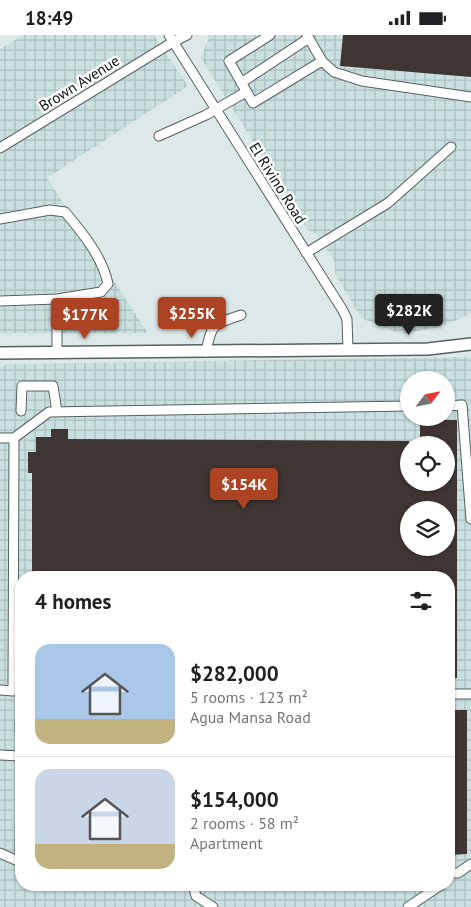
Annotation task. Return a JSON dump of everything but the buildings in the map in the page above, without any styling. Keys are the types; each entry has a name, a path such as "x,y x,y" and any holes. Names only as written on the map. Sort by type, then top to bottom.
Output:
{"main road":[{"path":"0,353 428,349 471,343"}],"street":[{"name":"Brown Avenue","path":"0,148 171,38 187,35"},
{"path":"270,35 229,61 254,103 322,61"},
{"path":"241,83 308,37 322,61 334,72 362,81 471,97"},
{"name":"El Rivino Road","path":"171,38 347,319 348,350"},
{"path":"158,136 198,119 246,92"},
{"path":"306,253 388,203 451,147"},
{"path":"0,219 50,211 65,212 78,227 106,274 108,284 101,292 57,299 0,301"},
{"path":"56,352 57,299"},
{"path":"206,352 210,331 215,324 241,315"},
{"path":"21,411 22,386 53,386 57,412"},
{"path":"455,405 462,405 471,519"},
{"path":"0,438 14,438 50,412 400,406"},
{"path":"14,438 16,571"},
{"path":"0,690 15,691"},
{"path":"455,694 471,694"},
{"path":"0,755 15,756"},
{"path":"0,853 15,860"},
{"path":"455,872 471,864"},
{"path":"195,891 196,896 213,907"},
{"path":"408,907 432,891"}],"shaded area":[{"path":"23,35 154,35 188,86 47,178 148,333 0,333 0,49"},
{"path":"207,35 471,35 471,314 440,327 401,334 361,318 335,274 335,263 317,234 308,230 201,58 209,37"},
{"path":"471,357 471,907 0,907 0,367 8,364"}]}
